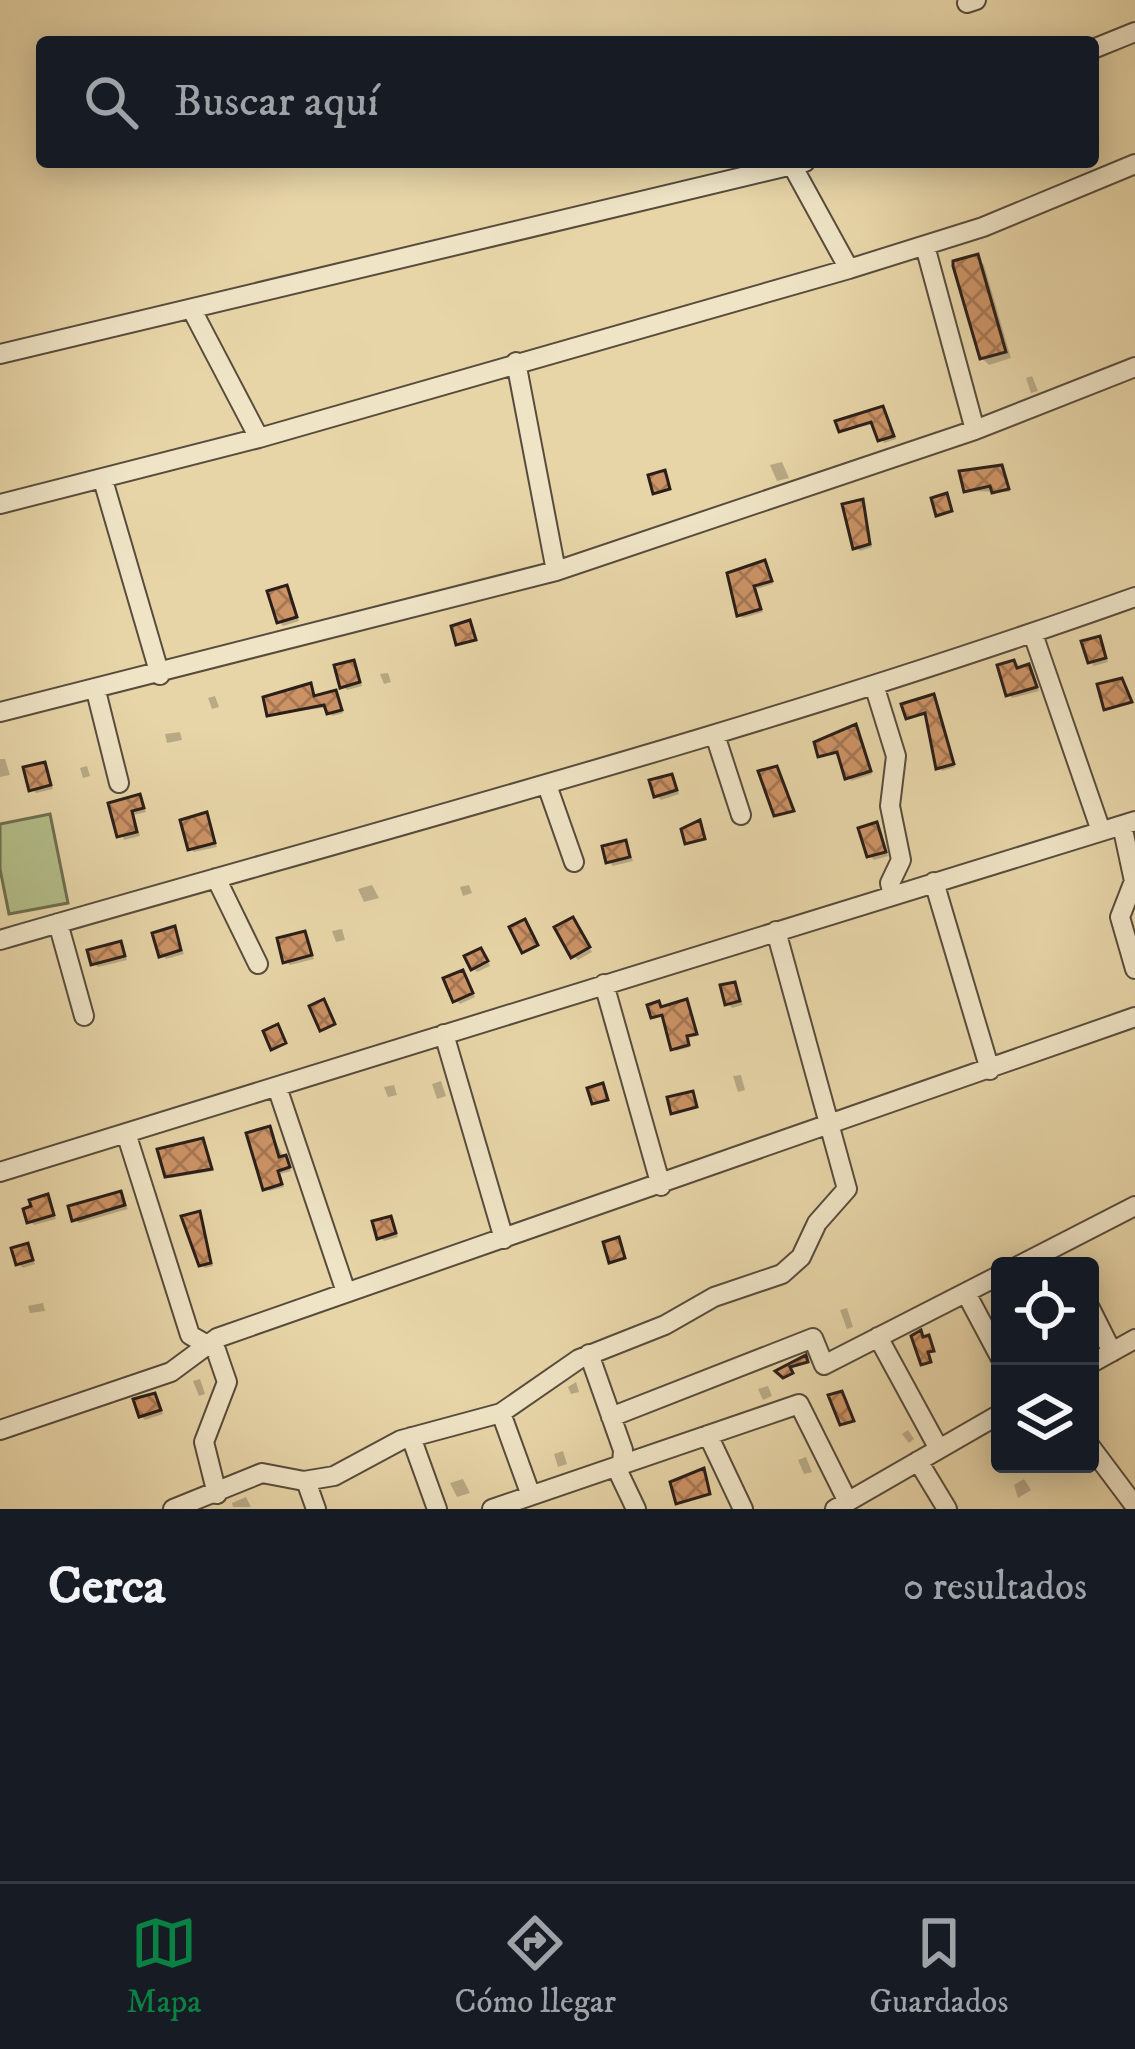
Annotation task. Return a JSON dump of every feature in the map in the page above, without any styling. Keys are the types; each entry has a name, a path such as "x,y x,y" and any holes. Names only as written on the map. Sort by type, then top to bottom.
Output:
{"street":[{"path":"1099,47 1135,32"},
{"path":"0,504 259,439 925,246 1022,212 1135,164"},
{"path":"0,354 782,168"},
{"path":"801,168 849,268"},
{"path":"925,246 975,430"},
{"path":"192,310 259,439"},
{"path":"516,362 556,571"},
{"path":"0,712 556,571 975,430 1135,368"},
{"path":"103,480 160,675"},
{"path":"0,940 548,788 1033,634 1135,597"},
{"path":"1033,634 1101,831"},
{"path":"874,685 896,757 890,806 901,860 890,883 893,895"},
{"path":"96,691 119,783"},
{"path":"715,735 741,815"},
{"path":"548,788 574,862"},
{"path":"0,1172 1129,823 1134,881 1120,917 1135,969"},
{"path":"216,878 258,964"},
{"path":"934,882 990,1070"},
{"path":"58,923 84,1016"},
{"path":"173,1509 211,1500 269,1472 306,1481 334,1476 412,1437 502,1413 554,1371 665,1325 714,1297 766,1282 792,1266 821,1216 847,1191 776,931"},
{"path":"604,984 662,1186"},
{"path":"0,1430 171,1372 204,1345 346,1292 662,1186 1135,1017"},
{"path":"444,1034 504,1239"},
{"path":"277,1087 346,1292"},
{"path":"126,1133 190,1335 219,1354 228,1386 205,1432 211,1500"},
{"path":"1036,1257 1135,1206"},
{"path":"1059,1245 1065,1257"},
{"path":"611,1417 813,1338 824,1365 991,1280"},
{"path":"966,1292 991,1340"},
{"path":"1099,1326 1112,1352"},
{"path":"878,1337 939,1449"},
{"path":"1099,1359 1135,1339"},
{"path":"590,1354 611,1417 619,1466 636,1509"},
{"path":"492,1509 799,1404 842,1505 991,1419"},
{"path":"502,1413 520,1501"},
{"path":"708,1436 742,1509"},
{"path":"412,1437 437,1509"},
{"path":"1099,1458 1135,1506"},
{"path":"918,1461 947,1509"},
{"path":"306,1481 316,1509"}],"green space":[{"path":"50,814 68,903 9,914 0,869 0,824"}],"building":[{"path":"978,254 1006,352 980,359 953,266 953,261"},
{"path":"883,406 894,436 878,441 871,422 839,432 835,421"},
{"path":"1002,465 1009,489 992,493 990,486 964,492 959,471"},
{"path":"665,470 670,489 653,494 648,475"},
{"path":"947,493 952,511 936,516 931,498"},
{"path":"863,499 870,544 853,549 842,504"},
{"path":"765,560 772,581 754,586 761,609 737,616 727,573"},
{"path":"287,585 297,617 277,623 267,591"},
{"path":"470,620 476,640 456,645 451,626"},
{"path":"1100,636 1106,658 1088,663 1081,641"},
{"path":"354,660 360,682 340,688 334,665"},
{"path":"1014,660 1017,668 1029,664 1037,687 1006,696 997,665"},
{"path":"1122,678 1132,702 1104,710 1097,684"},
{"path":"311,683 314,696 336,690 342,710 327,714 324,705 267,716 263,697"},
{"path":"934,694 954,764 936,769 925,713 906,719 901,704"},
{"path":"856,724 871,771 845,779 837,752 818,757 814,742"},
{"path":"45,762 51,785 29,791 23,767"},
{"path":"777,766 794,811 774,816 758,771"},
{"path":"672,774 677,790 654,797 649,780"},
{"path":"140,794 144,808 132,811 137,832 117,837 108,803"},
{"path":"207,812 215,843 188,850 180,820"},
{"path":"700,820 705,839 685,844 681,829"},
{"path":"877,822 886,852 867,857 858,828"},
{"path":"626,840 630,857 606,863 602,846"},
{"path":"573,917 590,947 571,958 554,927"},
{"path":"525,919 538,945 522,953 509,927"},
{"path":"175,926 181,950 159,957 152,933"},
{"path":"305,931 312,955 283,963 277,938"},
{"path":"121,941 125,956 91,965 87,950"},
{"path":"481,948 488,961 471,970 464,956"},
{"path":"463,970 473,993 453,1002 443,978"},
{"path":"735,982 740,1001 725,1005 720,985"},
{"path":"324,999 335,1024 320,1031 309,1006"},
{"path":"687,999 697,1034 687,1036 689,1045 671,1050 662,1015 651,1018 647,1005 659,1001 661,1007"},
{"path":"278,1024 286,1043 271,1050 263,1031"},
{"path":"603,1083 608,1100 592,1104 587,1088"},
{"path":"693,1091 697,1107 671,1114 667,1097"},
{"path":"270,1126 279,1157 286,1155 290,1167 278,1171 282,1184 263,1190 246,1133"},
{"path":"203,1138 212,1169 165,1177 157,1149"},
{"path":"121,1191 125,1205 72,1221 68,1206"},
{"path":"48,1194 54,1215 27,1223 23,1209 31,1206 29,1200"},
{"path":"200,1211 211,1263 199,1266 181,1216"},
{"path":"391,1216 396,1233 377,1239 372,1221"},
{"path":"619,1237 625,1258 609,1263 603,1242"},
{"path":"28,1243 33,1260 16,1265 11,1248"},
{"path":"921,1330 923,1337 929,1335 934,1351 928,1352 931,1362 921,1365 911,1336"},
{"path":"806,1355 808,1362 790,1367 793,1373 783,1378 775,1371"},
{"path":"842,1391 854,1421 840,1425 828,1395"},
{"path":"155,1393 161,1410 139,1417 133,1399"},
{"path":"704,1468 710,1494 676,1504 670,1482"}]}
